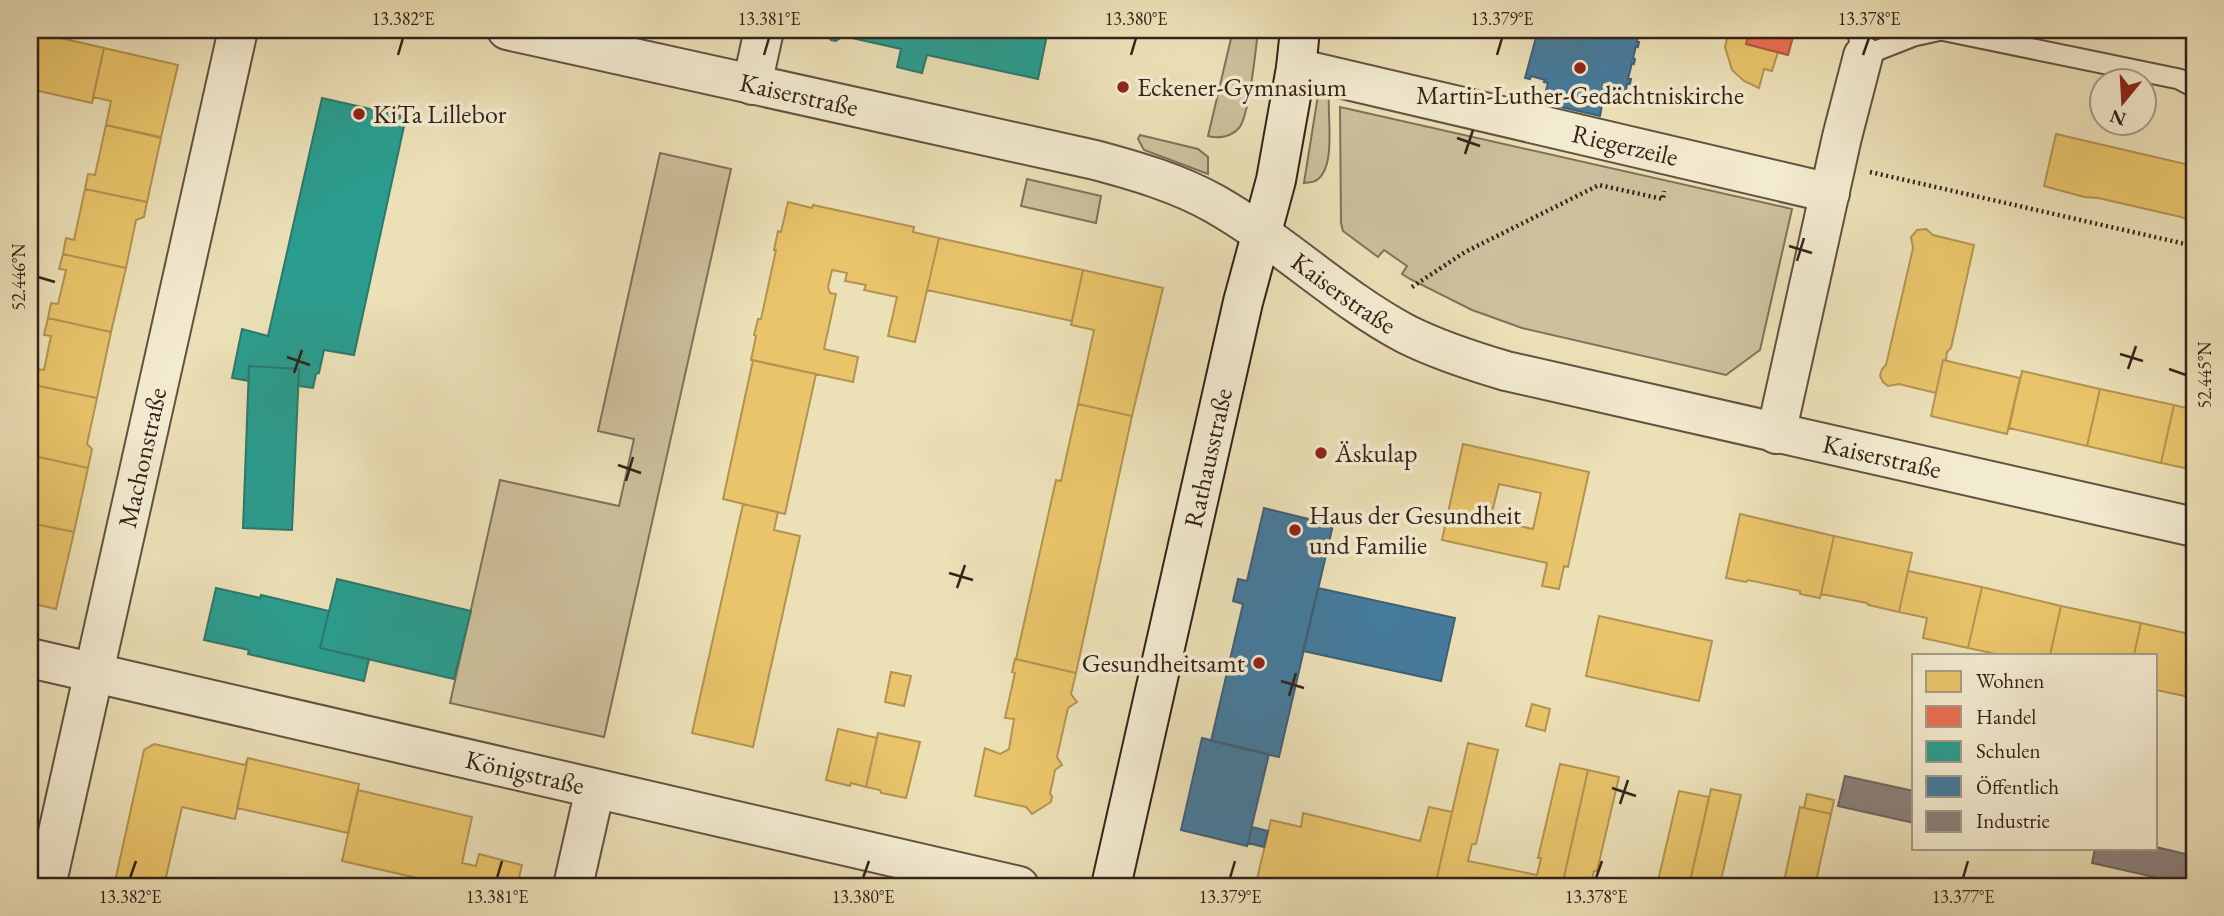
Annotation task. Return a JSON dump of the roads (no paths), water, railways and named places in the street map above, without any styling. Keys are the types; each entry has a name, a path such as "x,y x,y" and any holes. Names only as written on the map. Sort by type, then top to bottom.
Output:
{"street":[{"name":"Machonstraße","path":"46,886 239,30"},
{"name":"Kaiserstraße","path":"507,30 1128,169 1194,194 1261,233 1346,295 1404,332 1453,355 1506,371 2194,527"},
{"path":"752,85 764,30"},
{"name":"Rathausstraße","path":"1111,886 1261,233 1278,170 1300,30"},
{"path":"1776,434 1830,193 1860,43"},
{"name":"Riegerzeile","path":"1296,68 1830,193"},
{"name":"Königstraße","path":"30,658 1019,886"},
{"path":"573,886 595,789"}],"lane":[{"path":"1860,43 1941,30 2179,79 2194,87"}],"place":[{"name":"Martin-Luther-Gedächtniskirche","path":"1580,68"},
{"name":"Eckener-Gymnasium","path":"1123,87"},
{"name":"KiTa Lillebor","path":"359,114"},
{"name":"Äskulap","path":"1321,453"},
{"name":"Haus der Gesundheit und Familie","path":"1295,530"},
{"name":"Gesundheitsamt","path":"1259,663"}]}
